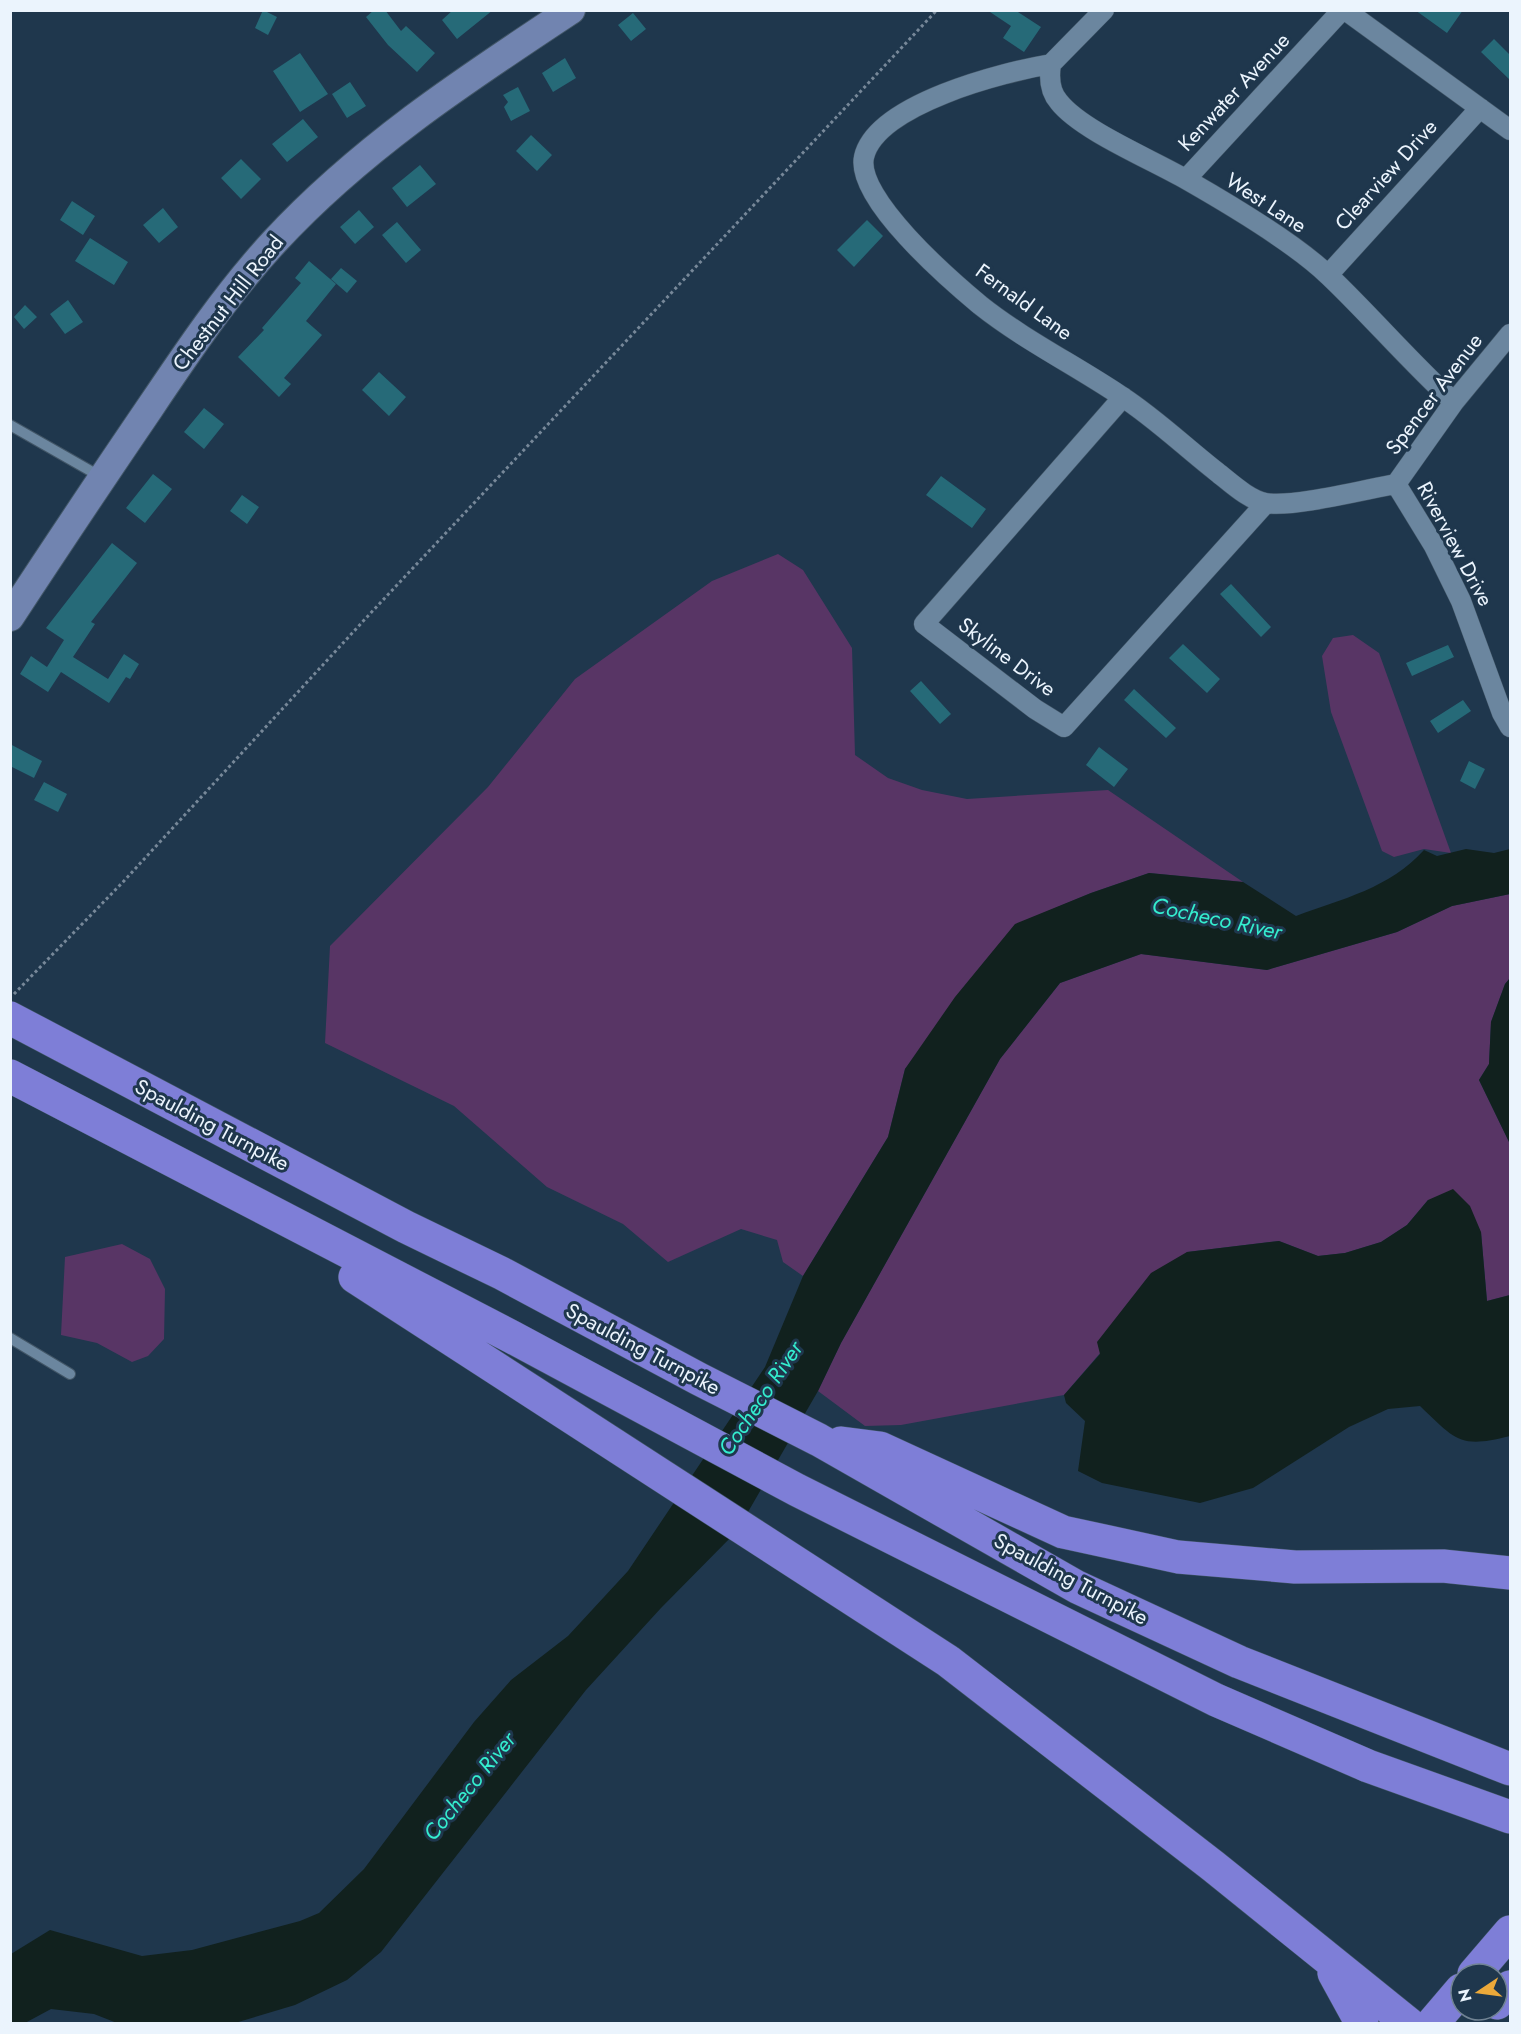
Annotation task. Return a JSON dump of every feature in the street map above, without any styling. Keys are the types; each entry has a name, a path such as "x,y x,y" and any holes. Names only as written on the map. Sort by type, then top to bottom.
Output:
{"highway":[{"name":"Spaulding Turnpike","path":"10,1018 819,1440 1077,1587 1239,1662 1510,1769"},
{"name":"Spaulding Turnpike","path":"19,1080 675,1423 797,1490 1216,1700 1368,1766 1510,1818"},
{"path":"180,1163 948,1660 1409,2024"},
{"path":"819,1440 880,1448 1063,1532 1179,1557 1295,1567 1510,1566"},
{"path":"1466,1568 1510,1573"},
{"path":"1484,1962 1510,1932"},
{"path":"1322,1954 1362,2024"},
{"path":"1432,2024 1449,2004"}],"street":[{"name":"Chestnut Hill Road","path":"10,617 108,481 198,336 238,283 302,213 392,132 571,10"},
{"path":"1051,64 1104,10"},
{"path":"1343,10 1480,108 1509,126"},
{"name":"Kenwater Avenue","path":"1186,179 1343,10"},
{"name":"West Lane","path":"1051,64 1052,90 1058,102 1068,111 1138,154 1186,179 1288,244 1328,275 1414,365 1454,402"},
{"name":"Fernald Lane","path":"1051,64 1021,69 953,91 888,123 869,141 863,158 864,178 885,212 980,305 1123,397 1240,490 1266,503"},
{"name":"Clearview Drive","path":"1328,275 1480,108"},
{"name":"Spencer Avenue","path":"1396,484 1454,402 1510,334"},
{"name":"Skyline Drive","path":"1123,397 924,624 1035,709 1064,727 1266,503"},
{"path":"1266,503 1315,498 1396,484"},
{"name":"Riverview Drive","path":"1396,484 1434,546 1461,601 1502,713 1510,727"}],"lane":[{"path":"10,425 108,481"},
{"path":"10,1338 70,1374"}],"path":[{"path":"10,998 123,882 400,582 937,10"}],"shaded area":[{"path":"778,554 803,570 852,648 855,755 888,778 922,790 967,799 1108,790 1243,882 1149,873 1091,893 1015,925 905,1069 888,1137 803,1276 783,1262 777,1240 741,1229 668,1262 623,1224 547,1187 454,1106 325,1043 330,946 488,787 575,679 712,581"},
{"path":"1353,635 1379,653 1451,853 1424,849 1394,857 1382,851 1331,712 1322,656 1333,638"},
{"path":"1510,894 1510,978 1505,984 1491,1022 1489,1064 1479,1080 1510,1144 1510,1295 1487,1301 1481,1232 1428,1200 1407,1225 1381,1242 1345,1253 1318,1256 1279,1241 1187,1252 1064,1395 901,1425 865,1426 818,1391 841,1343 1000,1059 1060,983 1141,954 1267,970 1397,932 1452,906"},
{"path":"122,1244 150,1259 165,1289 164,1339 148,1356 132,1362 97,1343 61,1335 65,1257"}],"water":[{"name":"Cocheco River","path":"1466,849 1494,853 1510,849 1510,894 1452,906 1397,932 1267,970 1141,954 1060,983 1000,1059 841,1343 818,1391 737,1531 661,1608 586,1690 381,1952 347,1980 295,2005 235,2023 117,2023 94,2014 51,2009 25,2023 11,2024 11,1954 50,1930 142,1956 192,1950 300,1921 319,1913 364,1869 474,1722 511,1680 568,1636 628,1571 765,1367 803,1276 888,1137 905,1069 955,997 1015,924 1091,893 1149,873 1243,882 1296,916 1348,898 1381,883 1411,863 1424,850 1437,856"},
{"path":"1510,978 1510,1144 1479,1080 1489,1064 1491,1022 1505,984"},
{"path":"1453,1189 1470,1206 1481,1232 1487,1301 1510,1295 1510,1436 1479,1442 1459,1439 1442,1427 1420,1406 1388,1409 1349,1427 1253,1488 1200,1503 1102,1483 1078,1471 1085,1421 1066,1403 1064,1395 1100,1354 1097,1342 1151,1273 1187,1252 1279,1241 1318,1256 1345,1253 1381,1242 1407,1225 1428,1200"}],"building":[{"path":"263,10 277,17 268,35 255,28"},
{"path":"374,10 385,10 401,31 406,26 435,53 417,72 388,45 366,17"},
{"path":"453,10 493,10 457,39 442,20"},
{"path":"987,10 1015,10 1041,27 1024,52 1003,38 1011,26"},
{"path":"1415,10 1463,10 1447,33"},
{"path":"633,13 646,29 631,41 618,25"},
{"path":"1494,39 1510,55 1510,80 1481,52"},
{"path":"300,53 328,94 300,112 273,71"},
{"path":"565,58 576,78 553,92 542,73"},
{"path":"350,82 366,106 347,118 332,94"},
{"path":"518,87 530,111 511,121 504,107 508,102 503,95"},
{"path":"303,119 318,137 287,162 272,144"},
{"path":"531,135 552,155 537,171 516,151"},
{"path":"241,159 261,179 241,199 221,178"},
{"path":"420,165 436,184 407,207 392,188"},
{"path":"72,201 95,216 83,235 60,220"},
{"path":"163,208 178,227 159,243 143,225"},
{"path":"359,210 374,227 355,244 340,227"},
{"path":"867,220 883,236 854,267 837,250"},
{"path":"397,222 421,250 406,263 382,235"},
{"path":"90,238 128,262 114,285 75,261"},
{"path":"309,261 336,284 306,321 322,335 284,378 291,384 279,397 238,357 264,330 262,328 301,283 295,278"},
{"path":"341,268 357,281 347,293 331,279"},
{"path":"68,300 83,322 65,334 50,314"},
{"path":"25,305 37,317 24,329 14,317"},
{"path":"379,372 406,397 389,416 362,390"},
{"path":"204,408 224,424 204,449 184,432"},
{"path":"153,474 172,489 145,523 126,508"},
{"path":"941,476 986,509 972,528 926,495"},
{"path":"242,495 259,507 247,524 230,511"},
{"path":"112,543 137,563 91,622 95,624 73,657 108,679 124,654 139,664 130,679 126,677 109,703 61,672 48,692 20,674 31,656 47,667 64,640 46,628"},
{"path":"1231,584 1271,627 1261,637 1220,594"},
{"path":"1183,644 1220,679 1207,693 1169,658"},
{"path":"1448,645 1454,657 1412,676 1406,663"},
{"path":"921,681 951,714 940,724 910,691"},
{"path":"1134,689 1176,728 1166,738 1124,700"},
{"path":"1463,700 1471,711 1438,733 1430,721"},
{"path":"10,744 42,761 34,778 10,766"},
{"path":"1099,747 1128,769 1114,787 1086,765"},
{"path":"1469,761 1485,769 1475,789 1460,781"},
{"path":"44,782 67,794 58,812 34,800"}]}
